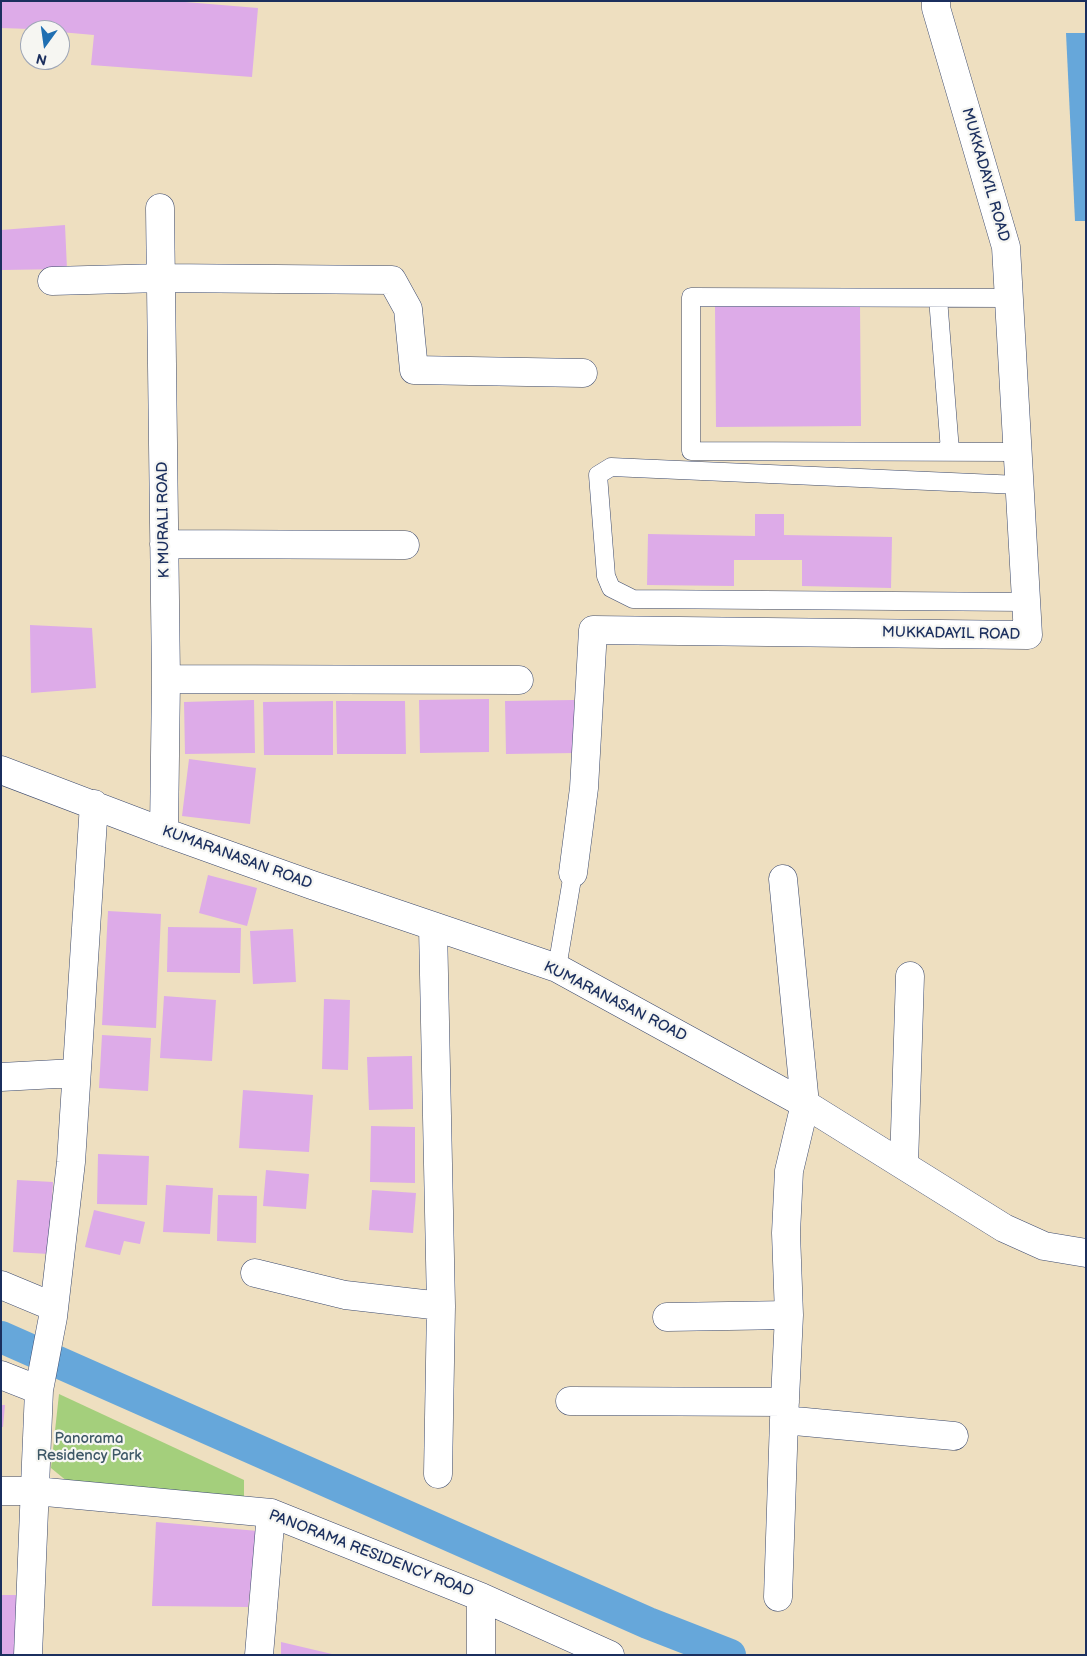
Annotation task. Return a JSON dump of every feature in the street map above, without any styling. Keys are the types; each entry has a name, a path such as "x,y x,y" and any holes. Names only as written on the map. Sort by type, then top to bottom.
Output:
{"street":[{"name":"MUKKADAYIL ROAD","path":"573,873 584,788 594,630 1028,635 1006,247 936,8 936,1"},
{"name":"K MURALI ROAD","path":"160,208 166,679 164,832"},
{"path":"52,281 161,278 392,280 408,309 414,370 583,374"},
{"path":"164,544 406,545"},
{"path":"166,679 519,680"},
{"name":"KUMARANASAN ROAD","path":"1,770 164,832 433,927 557,968 805,1104 1004,1228 1044,1246 1086,1253"},
{"path":"28,1655 39,1390 53,1312 71,1162 75,1073 94,804"},
{"path":"778,1597 789,1315 786,1233 788,1171 805,1104 783,879"},
{"path":"433,927 441,1306 438,1474"},
{"path":"904,1164 910,976"},
{"path":"1,1077 75,1073"},
{"path":"255,1273 345,1296 441,1306"},
{"path":"1,1284 53,1312"},
{"path":"667,1317 789,1315"},
{"path":"1,1375 39,1390"},
{"path":"570,1401 784,1411 954,1436"},
{"name":"PANORAMA RESIDENCY ROAD","path":"1,1491 35,1491 271,1513 481,1597 610,1655"},
{"path":"259,1655 271,1513"},
{"path":"481,1597 481,1655"}],"lane":[{"path":"1009,298 691,297 691,451 1017,452"},
{"path":"938,298 950,451"},
{"path":"1019,486 611,467 598,475 606,576 611,588 633,599 1026,602"},
{"path":"557,968 573,873"}],"green space":[{"name":"Panorama Residency Park","path":"59,1394 244,1480 244,1498 68,1482 51,1468"}],"water":[{"path":"1066,33 1086,33 1086,221 1075,221"}],"building":[{"path":"1,1 173,1 258,8 252,77 91,65 94,35 70,33 70,20 20,20 20,29 1,28"},
{"path":"65,225 67,269 2,270 1,230"},
{"path":"860,305 861,426 716,427 715,306"},
{"path":"755,514 784,514 784,535 892,537 891,588 802,586 802,560 734,560 734,586 647,585 648,534 755,536"},
{"path":"30,625 92,628 96,688 31,693"},
{"path":"489,699 489,752 420,753 419,700"},
{"path":"254,700 255,753 185,754 184,702"},
{"path":"574,700 575,753 506,754 505,701"},
{"path":"333,701 333,755 264,755 263,702"},
{"path":"336,701 405,701 406,754 337,754"},
{"path":"189,759 256,768 250,824 182,816"},
{"path":"208,875 257,888 247,926 199,913"},
{"path":"108,911 161,914 156,1028 102,1025"},
{"path":"168,927 241,928 240,973 167,972"},
{"path":"293,929 296,982 253,984 250,931"},
{"path":"164,996 216,1000 212,1061 160,1058"},
{"path":"324,999 350,1000 348,1070 322,1069"},
{"path":"102,1035 151,1038 148,1091 99,1088"},
{"path":"412,1056 413,1109 369,1110 367,1057"},
{"path":"243,1090 313,1095 309,1152 239,1148"},
{"path":"371,1126 415,1127 415,1183 370,1182"},
{"path":"98,1154 149,1156 147,1205 97,1204"},
{"path":"266,1170 309,1174 306,1209 263,1206"},
{"path":"17,1180 53,1182 49,1254 13,1252"},
{"path":"166,1185 213,1188 210,1234 163,1232"},
{"path":"372,1190 416,1193 413,1233 369,1230"},
{"path":"218,1195 257,1196 256,1243 217,1241"},
{"path":"94,1210 145,1222 140,1244 124,1241 120,1255 85,1247"},
{"path":"1,1405 5,1405 3,1427 1,1427"},
{"path":"156,1522 258,1531 248,1607 152,1606"},
{"path":"1,1595 21,1595 20,1655 1,1655"},
{"path":"281,1642 332,1654 332,1655 281,1655"}],"waterway":[{"path":"1,1337 648,1623 730,1655"}]}
